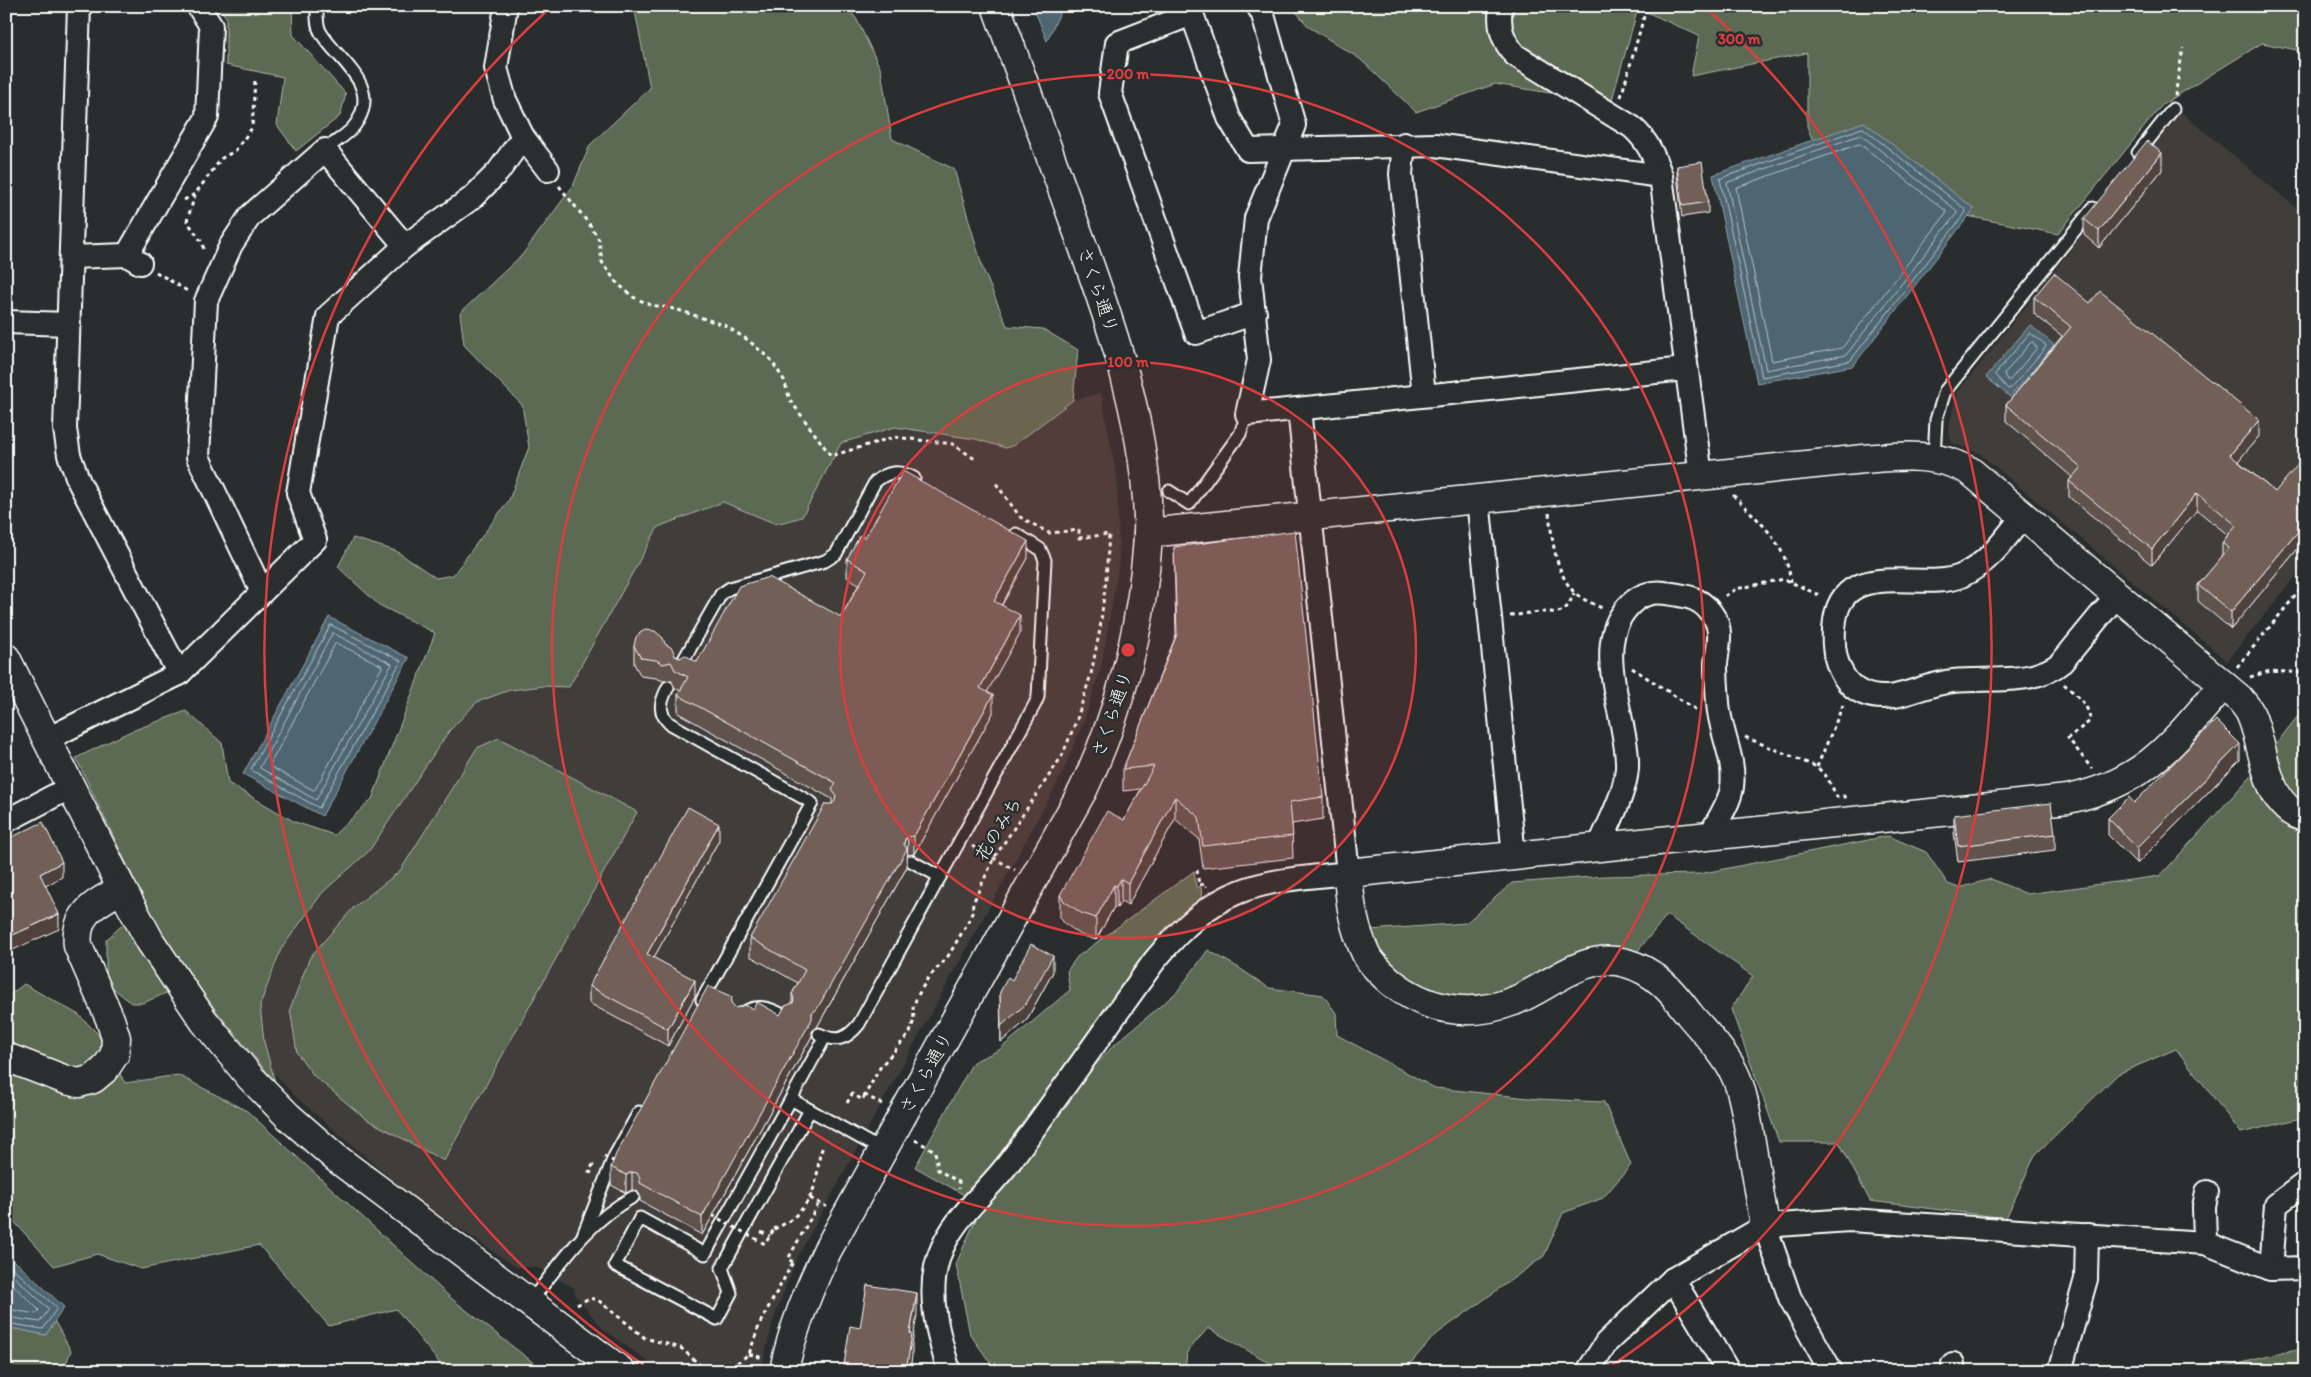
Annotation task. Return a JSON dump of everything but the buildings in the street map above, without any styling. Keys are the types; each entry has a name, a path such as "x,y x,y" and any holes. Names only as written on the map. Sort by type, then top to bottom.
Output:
{"street":[{"path":"80,6 66,429 69,455 79,482 179,674"},
{"path":"71,256 133,259 207,116 211,26 198,6"},
{"path":"506,6 496,68 505,100 523,137 548,170"},
{"name":"さくら通り","path":"775,1364 796,1326 809,1289 826,1251 1083,790 1101,752 1119,703 1137,630 1148,534 1145,474 1128,384 1089,262 996,6"},
{"path":"1258,6 1263,15 1294,126 1256,218 1250,277 1259,360 1247,414 1685,369"},
{"path":"1501,6 1500,30 1506,44 1515,55 1632,127 1648,143 1661,176 1685,369 1701,476"},
{"path":"1255,313 1196,333 1110,93 1117,43 1192,14 1229,118 1248,150 1404,144 1435,145 1661,176"},
{"path":"47,739 179,674 315,540 298,493 328,316 405,246 472,198 498,172 523,137"},
{"path":"1404,144 1401,174 1424,396"},
{"path":"262,592 198,457 201,299 231,244 250,216 325,150 405,246"},
{"path":"6,322 69,324"},
{"path":"1299,408 1354,926 1367,956 1384,976 1404,992 1429,1005 1457,1011 1486,1009 1512,1002 1576,967 1598,961 1624,962 1648,971 1670,989 1732,1068 1744,1103 1765,1226 1790,1298 1831,1371"},
{"path":"1148,534 1864,459 1913,456 1934,458 1958,465 1970,471 2239,698 2249,711 2274,790 2282,804 2290,812 2305,818"},
{"path":"1478,499 1514,856"},
{"path":"2023,516 1995,551 1980,565 1961,576 1944,581 1899,579 1874,581 1859,586 1847,595 1839,606 1835,619 1834,639 1836,663 1843,678 1864,694 1879,698 1896,696 1952,681 2038,676 2052,671 2062,662 2117,595"},
{"path":"1599,847 1622,790 1627,769 1624,731 1613,677 1612,644 1620,617 1630,603 1654,591 1694,597 1707,608 1717,621 1719,640 1716,664 1718,705 1733,771 1732,790 1710,835"},
{"path":"6,658 150,941 204,1021 250,1077 288,1116 373,1186 621,1371"},
{"path":"949,1371 934,1313 934,1284 939,1258 949,1233 961,1216 1010,1162 1155,960 1177,934 1196,916 1213,904 1254,886 1277,880 2068,799 2088,795 2106,788 2146,767 2173,743 2223,685"},
{"path":"6,821 71,787"},
{"path":"6,1057 66,1080 79,1083 93,1079 106,1069 115,1054 116,1038 110,1019 78,946 77,934 79,923 87,910 122,889"},
{"path":"2271,1269 2276,1205 2305,1183"},
{"path":"2205,1242 2204,1207 2206,1192"},
{"path":"1588,1371 1606,1343 1673,1279 1765,1226 1849,1220 2205,1242 2271,1269 2305,1268"},
{"path":"2060,1371 2086,1280 2087,1235"},
{"path":"1673,1279 1728,1371"}],"lane":[{"path":"317,6 316,17 320,31 361,82 364,99 361,114 354,126 325,150"},
{"path":"2130,162 2173,109"},
{"path":"1934,458 1936,420 1945,391 2099,200"},
{"path":"1169,491 1189,504 1240,434 1247,414"},
{"path":"679,668 721,594 730,588 825,561 836,554 875,482 884,474 896,471 908,474 924,484"},
{"path":"810,1110 722,1268 731,1293 717,1319 615,1264 640,1218 705,1254 791,1099 822,1036 842,1040 850,1035 859,1024 1038,696 1045,560 1040,549 1008,530"},
{"path":"668,687 660,707 669,723 816,806 696,1010"},
{"path":"910,860 940,877"},
{"path":"738,1018 744,1012 754,1008 766,1007 787,1017"},
{"path":"791,1099 882,1150"},
{"path":"583,1235 614,1157 643,1105"},
{"path":"530,1302 583,1235 615,1206 633,1197"}],"path":[{"path":"1621,96 1647,6"},
{"path":"2173,109 2183,48"},
{"path":"206,257 201,241 187,221 195,194 222,158 235,151 252,128 255,80"},
{"path":"548,170 590,225 599,240 602,262 616,282 633,297 651,305 692,314 724,325 748,340 771,360 784,380 790,400 831,456 894,437 953,444 975,459"},
{"path":"176,206 195,194"},
{"path":"133,259 201,299"},
{"name":"花のみち","path":"865,1095 881,1066 910,1033 918,995 928,978 947,958 967,924 972,913 973,904 994,858 1062,756 1077,719 1091,674 1100,629 1109,534 1079,538 1079,530 1049,533 1020,517 995,482"},
{"path":"1759,521 1780,544 1789,565 1791,582"},
{"path":"1553,540 1560,568 1574,593 1620,617"},
{"path":"1707,608 1736,589 1784,579 1808,588 1839,606"},
{"path":"2223,685 2305,584"},
{"path":"1490,619 1543,612 1551,614 1562,611 1570,602 1574,593"},
{"path":"2052,671 2087,707 2090,721 2068,738 2106,788"},
{"path":"2223,685 2270,671 2305,674"},
{"path":"1817,767 1852,686"},
{"path":"985,853 1015,870"},
{"path":"847,1103 852,1094 863,1100 865,1095 885,1106"},
{"path":"912,1138 935,1152 938,1170 959,1182 960,1192"},
{"path":"712,1215 765,1244 774,1228 793,1218 806,1205 818,1172 817,1157 824,1145"},
{"path":"604,1156 620,1165"},
{"path":"810,1198 828,1208"},
{"path":"798,1265 788,1259 819,1203"},
{"path":"761,1232 770,1236"},
{"path":"737,1363 749,1354 760,1323 793,1262"},
{"path":"577,1304 589,1298 598,1300 645,1338 681,1348 701,1366 714,1370"},
{"path":"749,1354 775,1364"}],"shaded area":[{"path":"2180,111 2305,215 2305,565 2227,661 1979,453 1952,443 1948,430 1957,393"},
{"path":"1101,393 1117,478 1119,563 1101,667 1084,721 1060,778 796,1260 773,1321 761,1371 664,1371 641,1357 603,1329 575,1295 574,1288 536,1267 516,1267 411,1196 297,1098 272,1071 264,1042 260,1005 281,949 323,892 369,851 449,731 477,702 510,690 543,686 569,687 658,527 723,502 776,524 802,517 841,443 895,427 975,439 1006,448 1014,445 1073,400"}],"green space":[{"path":"218,6 292,6 293,35 346,94 340,116 296,151 277,125 283,77 226,65 226,17"},
{"path":"634,6 847,6 857,20 881,70 892,139 954,169 983,269 1007,326 1043,329 1078,350 1073,400 1014,445 1006,448 975,439 895,427 841,443 802,517 776,524 723,502 658,527 569,687 543,686 510,690 477,702 449,731 369,851 323,892 281,949 260,1005 264,1042 275,1082 194,981 143,1003 131,1003 106,982 106,940 142,907 142,896 76,758 129,732 186,711 222,743 228,783 295,822 334,835 372,799 435,633 379,605 338,567 353,538 396,551 436,578 453,575 509,500 529,447 522,405 464,345 460,313 522,255 573,186 590,145 650,88"},
{"path":"1291,6 2305,6 2305,74 2297,50 2262,43 2162,105 2058,234 1952,213 1829,182 1807,126 1807,53 1691,76 1699,36 1638,8 1611,103 1495,84 1416,112 1360,59 1309,27"},
{"path":"2305,707 2305,1117 2241,1133 2176,1049 2118,1074 2035,1155 2006,1218 1870,1201 1839,1142 1779,1142 1731,1009 1753,976 1667,915 1636,953 1589,948 1496,995 1453,998 1400,976 1380,950 1370,930 1466,923 1512,883 1605,876 1699,874 1888,836 1926,852 1948,884 1959,888 1991,879 2027,894 2160,876 2250,777"},
{"path":"499,738 637,812 444,1161 366,1119 314,1076 297,1053 290,1009 310,957 354,907 400,871 477,748"},
{"path":"1194,871 1196,887 1201,887 1202,899 1003,1154 966,1196 915,1167 973,1062 999,1050 1070,990 1067,971 1077,957"},
{"path":"1208,950 1269,988 1323,995 1336,1013 1337,1035 1435,1088 1538,1099 1604,1102 1631,1165 1603,1198 1563,1213 1544,1256 1434,1336 1404,1371 1284,1371 1208,1328 1187,1352 1185,1371 996,1371 970,1334 956,1264 979,1212 1019,1170 1062,1101 1114,1045 1177,992"},
{"path":"24,984 79,1015 97,1033 125,1083 178,1075 247,1111 452,1299 544,1371 446,1371 396,1309 329,1326 259,1245 141,1269 97,1254 54,1266 11,1218 6,1216 6,998"},
{"path":"55,1322 71,1351 63,1371 6,1371 6,1327 45,1335"},
{"path":"2305,1347 2305,1371 2210,1371"}],"water":[{"path":"1033,6 1063,6 1047,41"},
{"path":"1864,122 1974,209 1853,366 1757,383 1713,175"},
{"path":"2030,325 2054,345 2010,397 1986,377"},
{"path":"329,617 409,658 322,816 243,774"},
{"path":"6,1256 17,1263 64,1307 46,1335 6,1327"}]}
